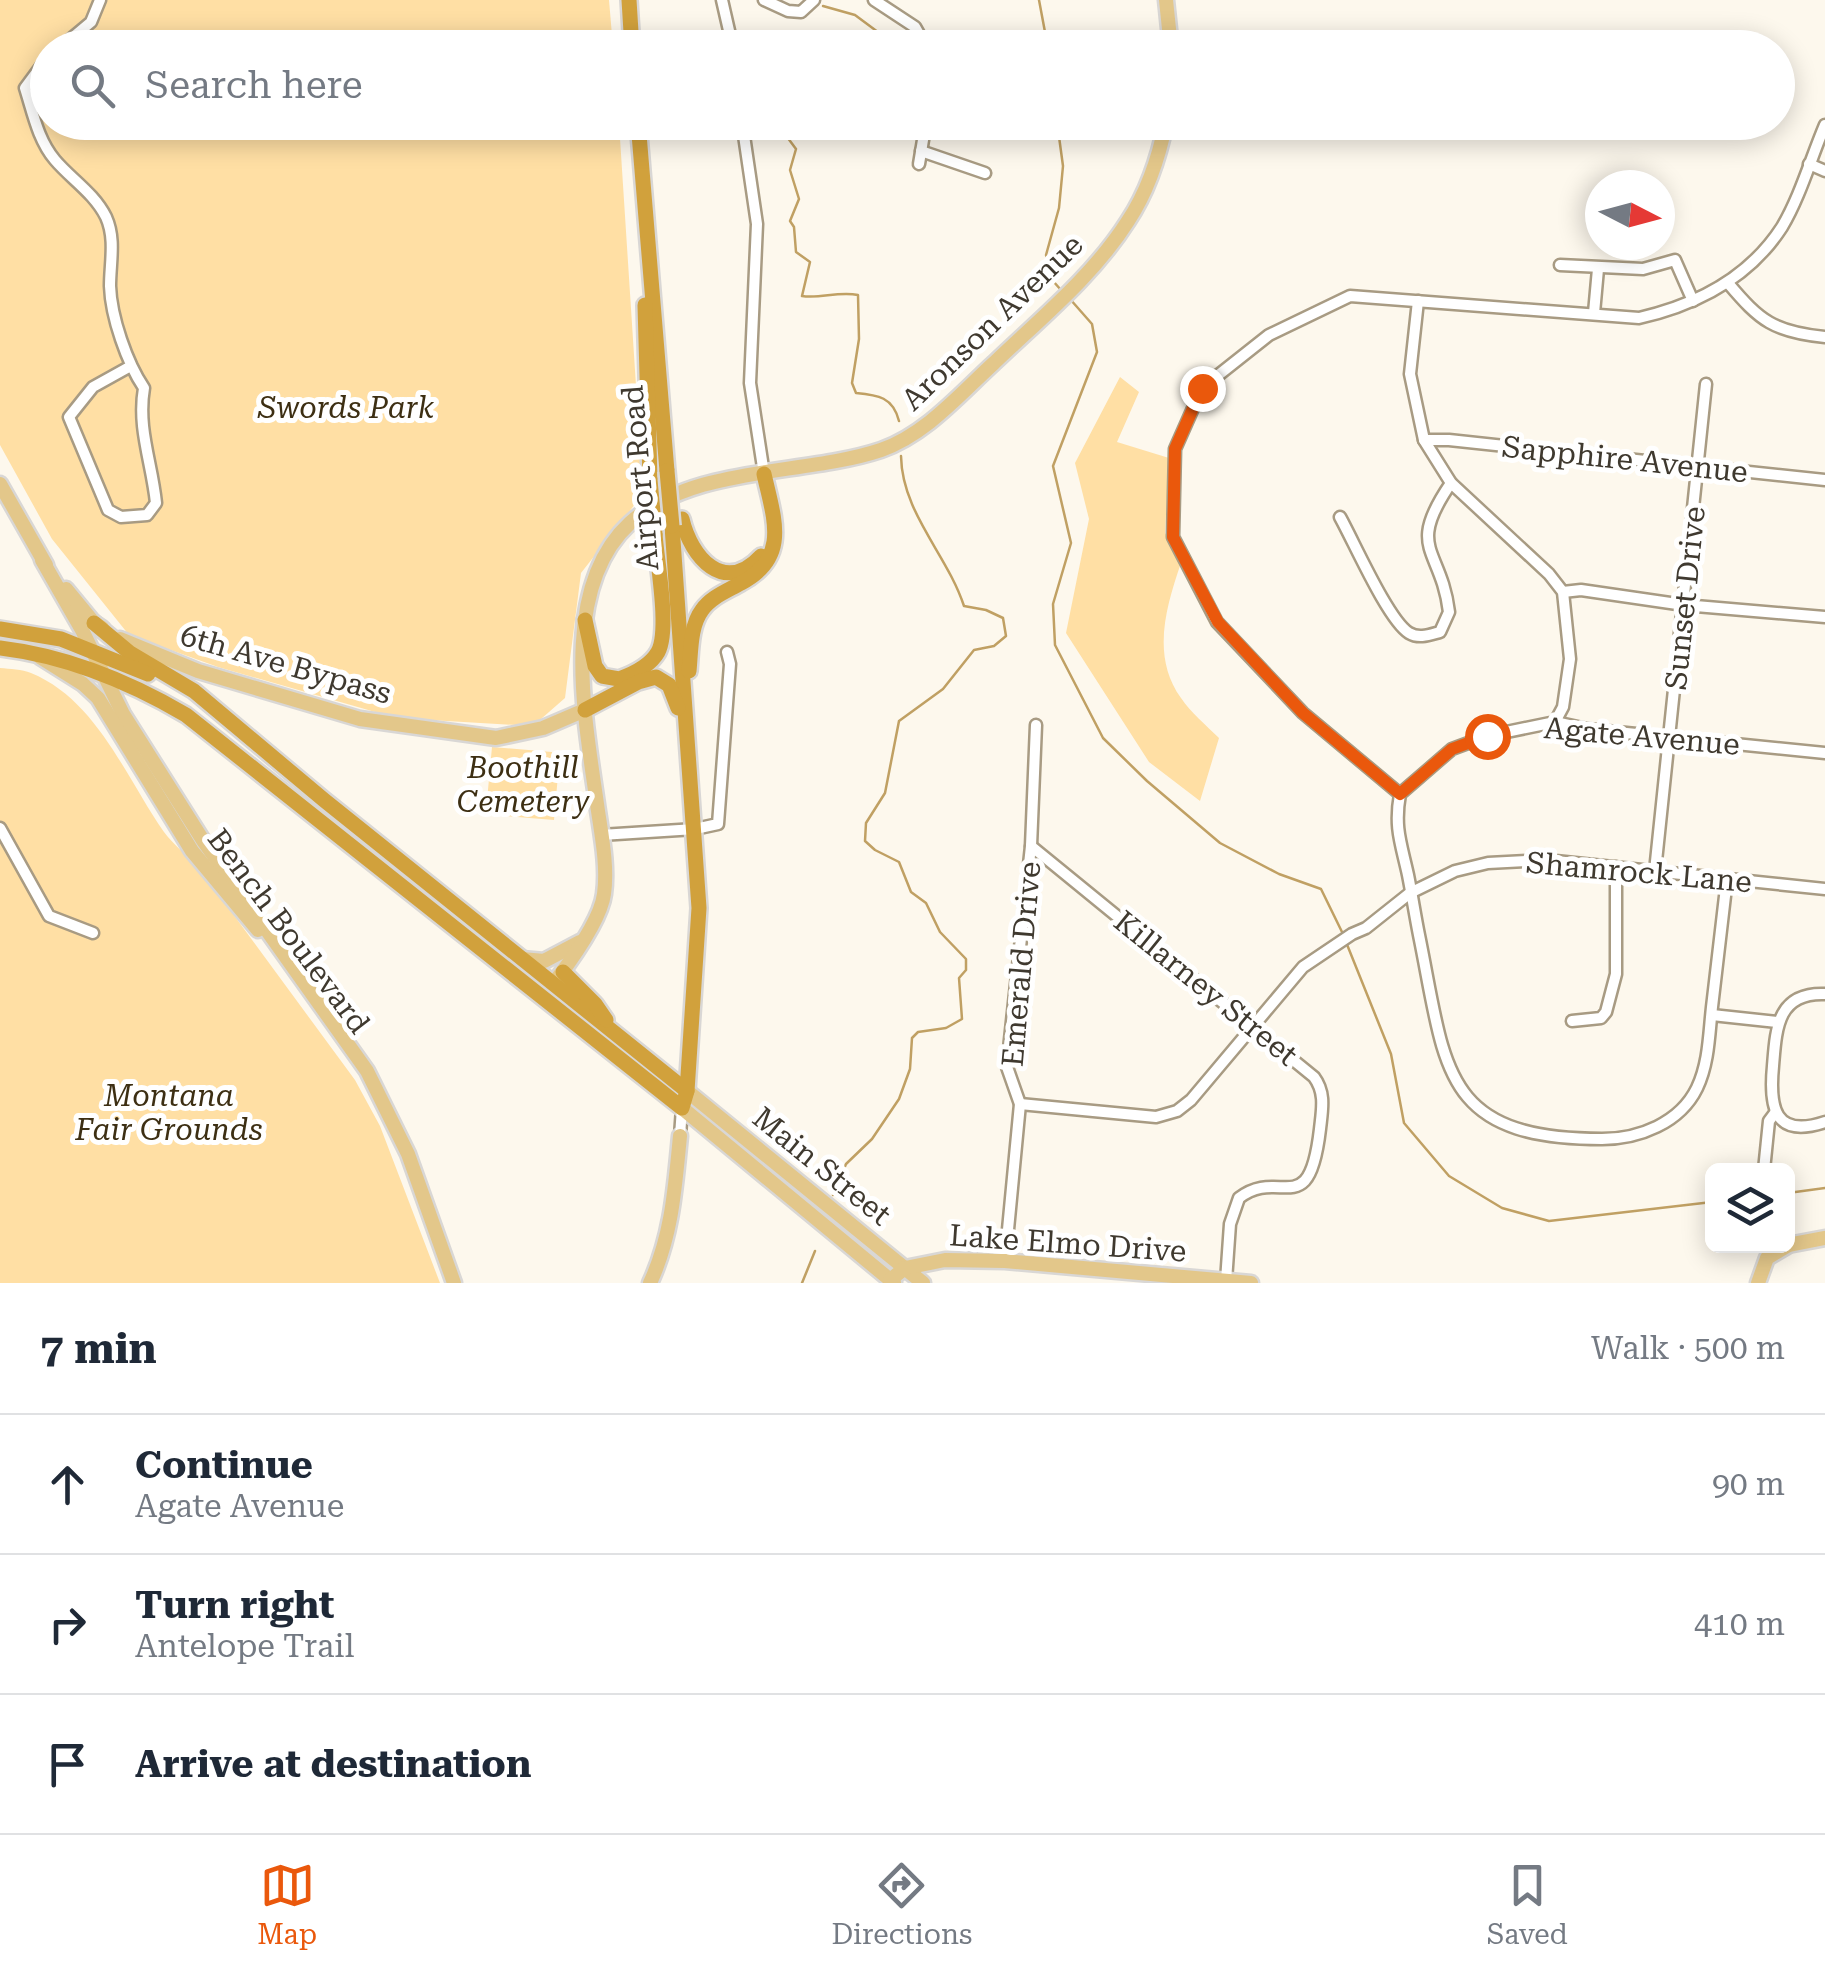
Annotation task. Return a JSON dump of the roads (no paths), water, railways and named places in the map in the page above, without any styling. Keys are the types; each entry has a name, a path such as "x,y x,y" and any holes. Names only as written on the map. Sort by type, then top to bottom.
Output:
{"highway":[{"path":"629,0 631,30"},
{"name":"Airport Road","path":"639,140 667,471 677,522 695,829 698,948 686,1091"},
{"path":"585,620 595,666 602,676 620,680 652,660 660,649 662,625 650,480 644,326 648,251"},
{"path":"685,708 693,635 700,612 709,602 757,574 774,550 764,474"},
{"path":"677,522 698,556 709,567 725,572 740,571 756,562 774,531"},
{"path":"0,648 31,652 103,674 186,715 682,1108 686,1091 613,1032 558,978 522,959 194,691 130,654 94,622"},
{"path":"0,629 61,639 92,649 210,704"},
{"path":"585,710 638,682 662,679 674,695 688,741"}],"main road":[{"path":"1166,0 1169,30"},
{"name":"Aronson Avenue","path":"543,1000 598,917 603,902 601,835 585,710 585,620 599,565 631,522 666,497 687,489 861,455 890,446 922,429 1060,302 1103,255 1131,218 1154,171 1162,140"},
{"path":"0,484 136,732 204,842 367,1071 408,1154 454,1283"},
{"name":"6th Ave Bypass","path":"42,560 94,622 132,646 198,671 360,719 496,738 533,731 585,710"},
{"path":"565,718 576,696 585,620"},
{"name":"Bench Boulevard","path":"31,652 83,684 98,698 192,851 256,926 353,1064 398,1151 446,1283"},
{"path":"522,959 544,961 580,942"},
{"name":"Main Street","path":"686,1091 924,1283"},
{"name":"Main Street","path":"682,1108 890,1282"},
{"path":"650,1283 671,1220 680,1136"},
{"path":"1795,1244 1825,1238"},
{"path":"1758,1283 1768,1258 1776,1253"},
{"name":"Lake Elmo Drive","path":"890,1282 905,1268 945,1260 1005,1261 1251,1283"}],"street":[{"path":"81,30 91,22 100,0"},
{"path":"764,0 788,12 800,12 814,0"},
{"path":"874,0 916,30"},
{"path":"724,1 730,30"},
{"path":"1727,879 1708,1053 1696,1090 1685,1106 1650,1130 1609,1140 1530,1134 1511,1128 1477,1107 1464,1094 1445,1062 1396,835 1400,794 1303,713 1218,622 1173,537 1175,449 1202,388 1269,336 1350,296 1639,318 1693,301 1728,283 1760,255 1783,225 1825,125"},
{"path":"42,140 53,158 83,186 106,218 112,244 110,290 129,367 144,388 140,407 142,436 156,503 147,516 121,518 108,510 68,417 93,387 129,367"},
{"path":"745,140 758,224 750,382 764,474"},
{"path":"919,164 923,140"},
{"path":"921,150 984,173"},
{"path":"1809,164 1825,171"},
{"path":"1560,265 1644,269 1675,260 1693,301"},
{"path":"1594,313 1598,268"},
{"path":"1728,283 1770,325 1825,337"},
{"path":"1418,301 1410,374 1424,440 1451,484 1549,574 1563,592 1570,658 1564,707 1556,722"},
{"name":"Sunset Drive","path":"1655,871 1706,384"},
{"name":"Sapphire Avenue","path":"1424,440 1825,480"},
{"path":"1340,517 1396,620 1411,634 1440,632 1449,612 1425,532 1451,484"},
{"path":"1563,592 1580,590 1684,605 1825,617"},
{"path":"601,835 712,827 720,820 730,664 727,652"},
{"name":"Agate Avenue","path":"1400,794 1452,749 1487,736 1556,722 1588,729 1825,753"},
{"name":"Emerald Drive","path":"1005,1261 1020,1104 1007,1067 1031,846 1036,725"},
{"path":"0,828 49,916 93,933"},
{"name":"Killarney Street","path":"1031,846 1314,1076 1322,1087 1316,1160 1310,1177 1297,1186 1258,1189 1239,1198 1230,1224 1226,1281"},
{"name":"Shamrock Lane","path":"1253,1026 1303,967 1366,928 1410,893 1443,876 1488,863 1546,860 1825,889"},
{"path":"1572,1021 1600,1018 1614,984 1616,868"},
{"path":"1825,994 1797,999 1777,1022 1770,1093 1780,1119 1798,1126 1825,1122"},
{"path":"1712,1015 1777,1022"},
{"path":"1020,1104 1167,1115 1190,1100 1253,1026"},
{"path":"680,1136 682,1108"},
{"path":"1765,1163 1770,1122 1775,1113"}],"waterway":[{"path":"1039,0 1045,30"},
{"path":"823,6 855,15 875,30"},
{"path":"789,140 796,149 790,170 799,199 790,221 796,252 810,262 802,296 858,295 859,339 852,383 856,393 889,402 899,421"},
{"path":"1059,140 1063,166 1059,208 1046,255 1053,281 1061,290"},
{"path":"1070,299 1092,324 1097,352 1053,466 1071,543 1053,604 1055,645 1103,738 1220,843 1279,874 1321,889 1343,934"},
{"path":"833,1195 846,1164 872,1139 899,1099 910,1069 912,1038 918,1032 946,1028 962,1019 959,978 966,970 966,959 940,932 926,903 911,892 899,862 865,841 866,823 885,793 899,721 943,689 974,650 994,646 1006,636 1003,618 964,606 909,496 901,456"},
{"path":"1346,942 1391,1054 1404,1123 1449,1176 1502,1208 1549,1221 1705,1203"},
{"path":"1795,1192 1825,1188"},
{"path":"802,1283 815,1251"}],"park label":[{"name":"Swords Park","path":"346,407"},
{"name":"Boothill Cemetery","path":"523,784"},
{"name":"Montana Fair Grounds","path":"169,1112"}]}
